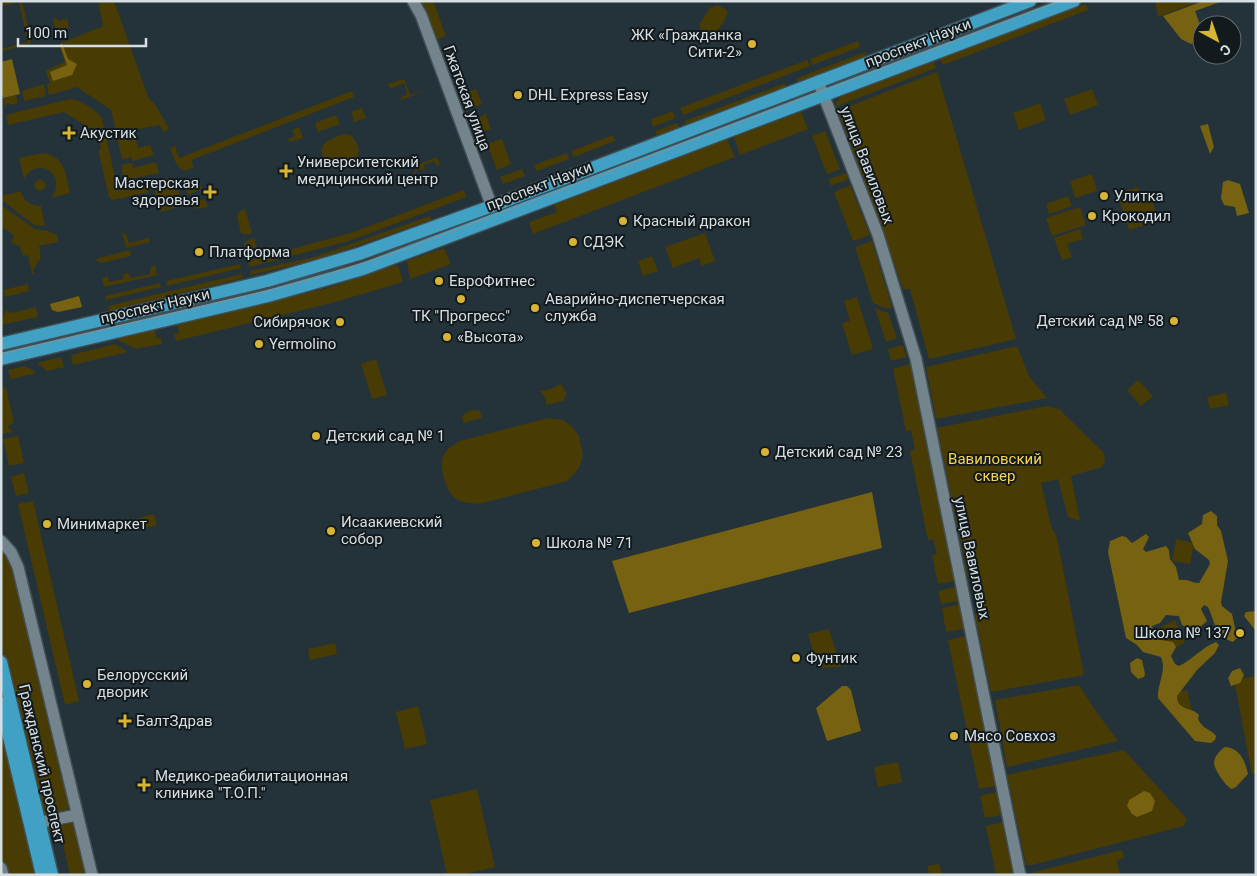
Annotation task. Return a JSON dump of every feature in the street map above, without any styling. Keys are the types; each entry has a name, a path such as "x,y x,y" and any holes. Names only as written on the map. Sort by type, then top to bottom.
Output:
{"main road":[{"name":"проспект Науки","path":"1,344 267,281 359,254 492,206 1030,1"},
{"name":"проспект Науки","path":"1,359 268,296 363,269 1074,1"},
{"name":"Гражданский проспект","path":"1,662 35,824 42,875"},
{"name":"Гражданский проспект","path":"1,704 35,824 52,875"}],"street":[{"name":"Гжатская улица","path":"413,1 421,15 492,206"},
{"name":"улица Вавиловых","path":"818,81 878,235 916,359 1020,875"},
{"path":"1,541 11,552 18,567 92,875"},
{"path":"35,824 77,815"},
{"path":"1,868 3,875"}],"green space":[{"path":"1,1 22,1 31,41 30,44 1,51 1,49 28,42 19,2 1,6"},
{"path":"98,1 114,1 148,97 156,106 169,129 163,132 160,125 134,130 138,148 150,145 154,155 132,161 132,157 122,159 111,110 77,87 49,95 47,85 50,83 46,72 65,62 59,44 103,26"},
{"path":"417,1 433,1 446,36 438,39 433,36"},
{"path":"1155,1 1200,1 1158,17"},
{"path":"1086,4 1088,10 943,65 940,59"},
{"path":"717,5 725,9 727,15 721,26 711,36 702,32 699,25 709,9"},
{"path":"53,18 57,18 58,21 67,19 69,27 56,33"},
{"path":"858,41 860,47 812,65 810,59"},
{"path":"865,52 866,57 798,82 797,78"},
{"path":"807,60 810,66 683,115 680,108"},
{"path":"934,61 936,68 835,107 837,101 842,96"},
{"path":"937,72 1016,339 929,359 910,289 903,289 839,114 845,108"},
{"path":"404,79 410,95 427,90 402,100 401,97 407,94 404,83 390,89 388,84"},
{"path":"785,83 786,87 686,125 684,121"},
{"path":"44,84 46,96 24,101 22,91"},
{"path":"476,89 482,104 473,108 467,92"},
{"path":"1092,89 1098,105 1070,115 1064,99"},
{"path":"352,91 354,97 191,160 194,167 185,171 177,164 170,148 175,146 179,158"},
{"path":"16,95 18,103 11,105 8,103 5,107 3,98"},
{"path":"70,99 88,106 102,118 117,187 120,189 147,182 149,192 113,200 109,197 98,150 101,149 97,133 64,112 8,125 6,115"},
{"path":"1040,103 1046,120 1019,130 1013,113"},
{"path":"362,108 366,118 351,123 354,120 351,112"},
{"path":"673,111 675,118 653,127 651,119"},
{"path":"801,112 808,129 740,155 734,137"},
{"path":"486,114 491,129 482,132 477,118"},
{"path":"336,115 340,124 318,132 315,123"},
{"path":"677,123 679,128 657,136 655,131"},
{"path":"299,127 303,138 289,142 288,139 295,136 292,130"},
{"path":"825,131 840,169 827,174 812,136"},
{"path":"344,134 351,135 355,140 359,152 358,156 346,165 329,168 322,154 323,145 331,139"},
{"path":"613,135 615,141 574,157 571,151"},
{"path":"502,139 511,164 497,170 487,144"},
{"path":"727,139 735,157 533,234 529,222 557,212 554,205"},
{"path":"44,153 51,155 61,163 66,174 70,193 51,198 56,183 50,171 44,168 37,168 24,179 19,158"},
{"path":"567,153 569,159 537,171 534,165"},
{"path":"437,157 440,165 437,166 434,161 424,165 425,171 418,168 412,181 410,180 418,165"},
{"path":"156,162 159,173 130,179 126,179 123,176 121,165 132,163 133,168"},
{"path":"522,169 525,176 503,184 500,177"},
{"path":"846,173 848,179 831,186 829,179"},
{"path":"1092,174 1097,191 1075,198 1070,181"},
{"path":"166,178 174,182 182,206 160,212 151,182"},
{"path":"198,178 202,189 188,195 186,184"},
{"path":"40,179 46,185 40,191 34,185"},
{"path":"850,185 870,235 853,241 834,192"},
{"path":"1138,187 1143,203 1152,200 1158,221 1129,230 1117,193"},
{"path":"464,190 466,197 349,241 249,267 248,261 354,232"},
{"path":"21,191 28,202 41,206 45,226 34,225 3,201 2,196"},
{"path":"1068,196 1072,206 1049,214 1046,204"},
{"path":"205,199 208,207 195,209 193,203"},
{"path":"1,205 35,229 48,231 58,236 58,242 39,246 41,257 33,270 34,274 32,274 28,255 23,256 20,247 11,242 14,235 1,227"},
{"path":"1080,207 1086,225 1052,236 1046,218"},
{"path":"245,209 252,233 246,235 241,233 237,216 240,211"},
{"path":"430,216 432,220 315,260 251,275 250,271 314,257"},
{"path":"1080,229 1083,239 1067,244 1072,257 1062,260 1054,238"},
{"path":"122,232 126,234 129,243 149,238 150,242 126,248"},
{"path":"705,233 715,261 702,266 699,258 673,268 665,247"},
{"path":"254,238 257,249 246,252 245,242"},
{"path":"872,241 892,308 887,309 873,303 855,247"},
{"path":"444,248 451,264 410,279 407,261"},
{"path":"130,250 130,256 101,263 95,259"},
{"path":"652,256 658,271 643,276 638,261"},
{"path":"240,264 241,268 167,286 166,281"},
{"path":"155,265 157,275 104,287 102,279 108,276 109,282 123,279 123,274 128,273 130,278 150,274 151,267"},
{"path":"396,265 399,268 403,282 332,303 176,341 174,334 179,333 177,324 328,288"},
{"path":"242,274 243,278 109,311 108,306"},
{"path":"160,283 161,287 106,300 105,296"},
{"path":"28,284 29,291 5,297 3,290"},
{"path":"857,297 873,349 852,355 842,323 850,321 844,301"},
{"path":"36,307 38,317 1,325 1,318 7,310 12,313"},
{"path":"875,308 888,313 897,338 886,342"},
{"path":"154,329 157,338 161,338 162,344 136,349 118,340 118,338"},
{"path":"115,344 128,352 73,365 71,355"},
{"path":"903,345 906,357 891,361 888,349"},
{"name":"Вавиловский сквер","path":"1017,346 1029,376 1047,398 936,419 926,367"},
{"path":"61,357 64,367 47,371 37,363"},
{"path":"376,359 387,395 372,399 361,364"},
{"path":"910,364 954,581 938,584 932,555 937,554 933,539 928,540 910,451 915,449 911,430 906,431 893,369"},
{"path":"26,366 37,373 11,379 8,370"},
{"path":"1138,380 1153,396 1141,406 1127,390"},
{"path":"561,384 567,394 563,401 546,405 546,399 540,391 548,390"},
{"path":"6,387 14,423 8,426 13,432 2,434 1,388"},
{"path":"1226,393 1229,405 1210,409 1207,397"},
{"name":"Вавиловский сквер","path":"1047,406 1059,409 1104,453 1105,460 1102,467 1071,476 1080,521 1068,517 1058,479 1041,483 1051,526 1057,538 1084,675 991,692 975,615 979,614 971,577 968,577 937,428"},
{"path":"473,410 480,411 482,418 463,423 462,416"},
{"path":"549,418 563,420 579,436 583,454 580,466 567,481 479,504 461,501 452,495 446,485 442,467 444,454 450,448 460,441"},
{"path":"18,436 24,463 9,466 3,439"},
{"path":"24,473 29,493 16,496 11,477"},
{"path":"33,501 79,701 65,705 18,504"},
{"path":"154,514 157,525 135,530 133,520"},
{"path":"1176,539 1194,543 1190,564 1172,561"},
{"path":"1,547 10,559 17,576 70,804 67,811 47,816 42,811 1,642"},
{"path":"955,587 958,601 941,604 938,591"},
{"path":"959,604 964,629 946,632 942,608"},
{"path":"1175,620 1185,643 1176,647 1173,642 1162,647 1154,630"},
{"path":"829,629 841,667 818,668 808,634"},
{"path":"965,636 996,786 979,789 948,640"},
{"path":"335,643 337,654 310,660 308,649"},
{"path":"1256,676 1256,774 1252,774 1234,680"},
{"path":"1079,685 1118,741 1007,767 995,700"},
{"path":"1187,690 1192,711 1179,715 1174,693"},
{"path":"418,706 427,744 405,749 396,712"},
{"path":"1,720 37,875 6,875 1,855"},
{"path":"1124,750 1187,819 1184,826 1026,865 1007,775"},
{"path":"898,762 902,782 878,787 874,767"},
{"path":"477,789 495,867 460,875 447,875 430,800"},
{"path":"997,792 1002,815 985,818 980,796"},
{"path":"70,821 75,824 87,875 70,875 60,831 47,833 49,825"},
{"path":"1003,822 1014,875 996,875 986,826"},
{"path":"1122,850 1124,858 1117,860 1120,875 1030,875 1034,872"},
{"path":"939,864 943,875 930,875 927,866"}],"shaded area":[{"path":"1203,1 1223,1 1195,11 1196,15 1192,15 1191,44 1181,39 1163,16"},
{"path":"62,43 68,59 77,64 72,75 53,81 50,72 67,65 60,45"},
{"path":"12,59 20,94 3,98 1,62"},
{"path":"1208,124 1214,147 1210,154 1200,126"},
{"path":"1228,180 1240,184 1249,213 1237,216 1235,207 1224,205 1221,198 1223,182"},
{"path":"79,296 82,307 58,312 52,310 50,304"},
{"path":"872,492 882,548 629,613 612,561"},
{"path":"1211,511 1217,516 1217,525 1221,531 1228,561 1221,602 1222,606 1232,614 1239,636 1233,642 1222,636 1216,628 1208,607 1204,605 1201,609 1207,621 1200,627 1186,627 1182,625 1179,616 1166,615 1160,623 1152,626 1155,635 1159,639 1173,642 1176,647 1171,656 1175,664 1179,666 1211,644 1216,642 1219,645 1215,653 1197,670 1177,696 1179,704 1199,715 1200,723 1216,736 1215,740 1211,743 1195,741 1158,698 1163,662 1161,657 1143,652 1137,645 1126,638 1108,552 1110,541 1122,536 1132,543 1146,534 1149,537 1143,549 1146,552 1166,546 1169,550 1170,559 1176,567 1179,580 1199,583 1210,564 1209,560 1195,549 1188,533 1202,524 1203,515"},
{"path":"1256,611 1256,631 1244,616 1246,612"},
{"path":"1137,658 1142,660 1145,674 1144,677 1138,679 1131,672 1130,663"},
{"path":"1240,668 1244,675 1240,683 1231,686 1228,678 1232,671"},
{"path":"842,686 847,686 851,690 861,731 827,741 816,708"},
{"path":"1225,747 1234,750 1241,756 1248,774 1232,789 1221,778 1214,763 1215,758"},
{"path":"1144,791 1150,793 1155,801 1152,811 1137,817 1132,814 1127,806 1129,800"}],"tram line":[{"path":"1,354 320,277 408,248 1060,1"}],"place":[{"name":"ЖК «Гражданка Сити-2»","path":"752,44"},
{"name":"DHL Express Easy","path":"518,95"},
{"name":"Акустик","path":"69,133"},
{"name":"Университетский медицинский центр","path":"286,171"},
{"name":"Мастерская здоровья","path":"210,192"},
{"name":"Улитка","path":"1104,196"},
{"name":"Крокодил","path":"1092,216"},
{"name":"Красный дракон","path":"623,221"},
{"name":"СДЭК","path":"573,242"},
{"name":"Платформа","path":"199,252"},
{"name":"ЕвроФитнес","path":"439,281"},
{"name":"ТК \"Прогресс\"","path":"461,299"},
{"name":"Аварийно-диспетчерская служба","path":"535,308"},
{"name":"Детский сад № 58","path":"1174,321"},
{"name":"Сибирячок","path":"340,322"},
{"name":"«Высота»","path":"447,337"},
{"name":"Yermolino","path":"259,344"},
{"name":"Детский сад № 1","path":"316,436"},
{"name":"Детский сад № 23","path":"765,452"},
{"name":"Минимаркет","path":"47,524"},
{"name":"Исаакиевский собор","path":"331,531"},
{"name":"Школа № 71","path":"536,543"},
{"name":"Школа № 137","path":"1240,633"},
{"name":"Фунтик","path":"796,658"},
{"name":"Белорусский дворик","path":"87,684"},
{"name":"БалтЗдрав","path":"125,721"},
{"name":"Мясо Совхоз","path":"954,736"},
{"name":"Медико-реабилитационная клиника \"Т.О.П.\"","path":"144,785"}]}
